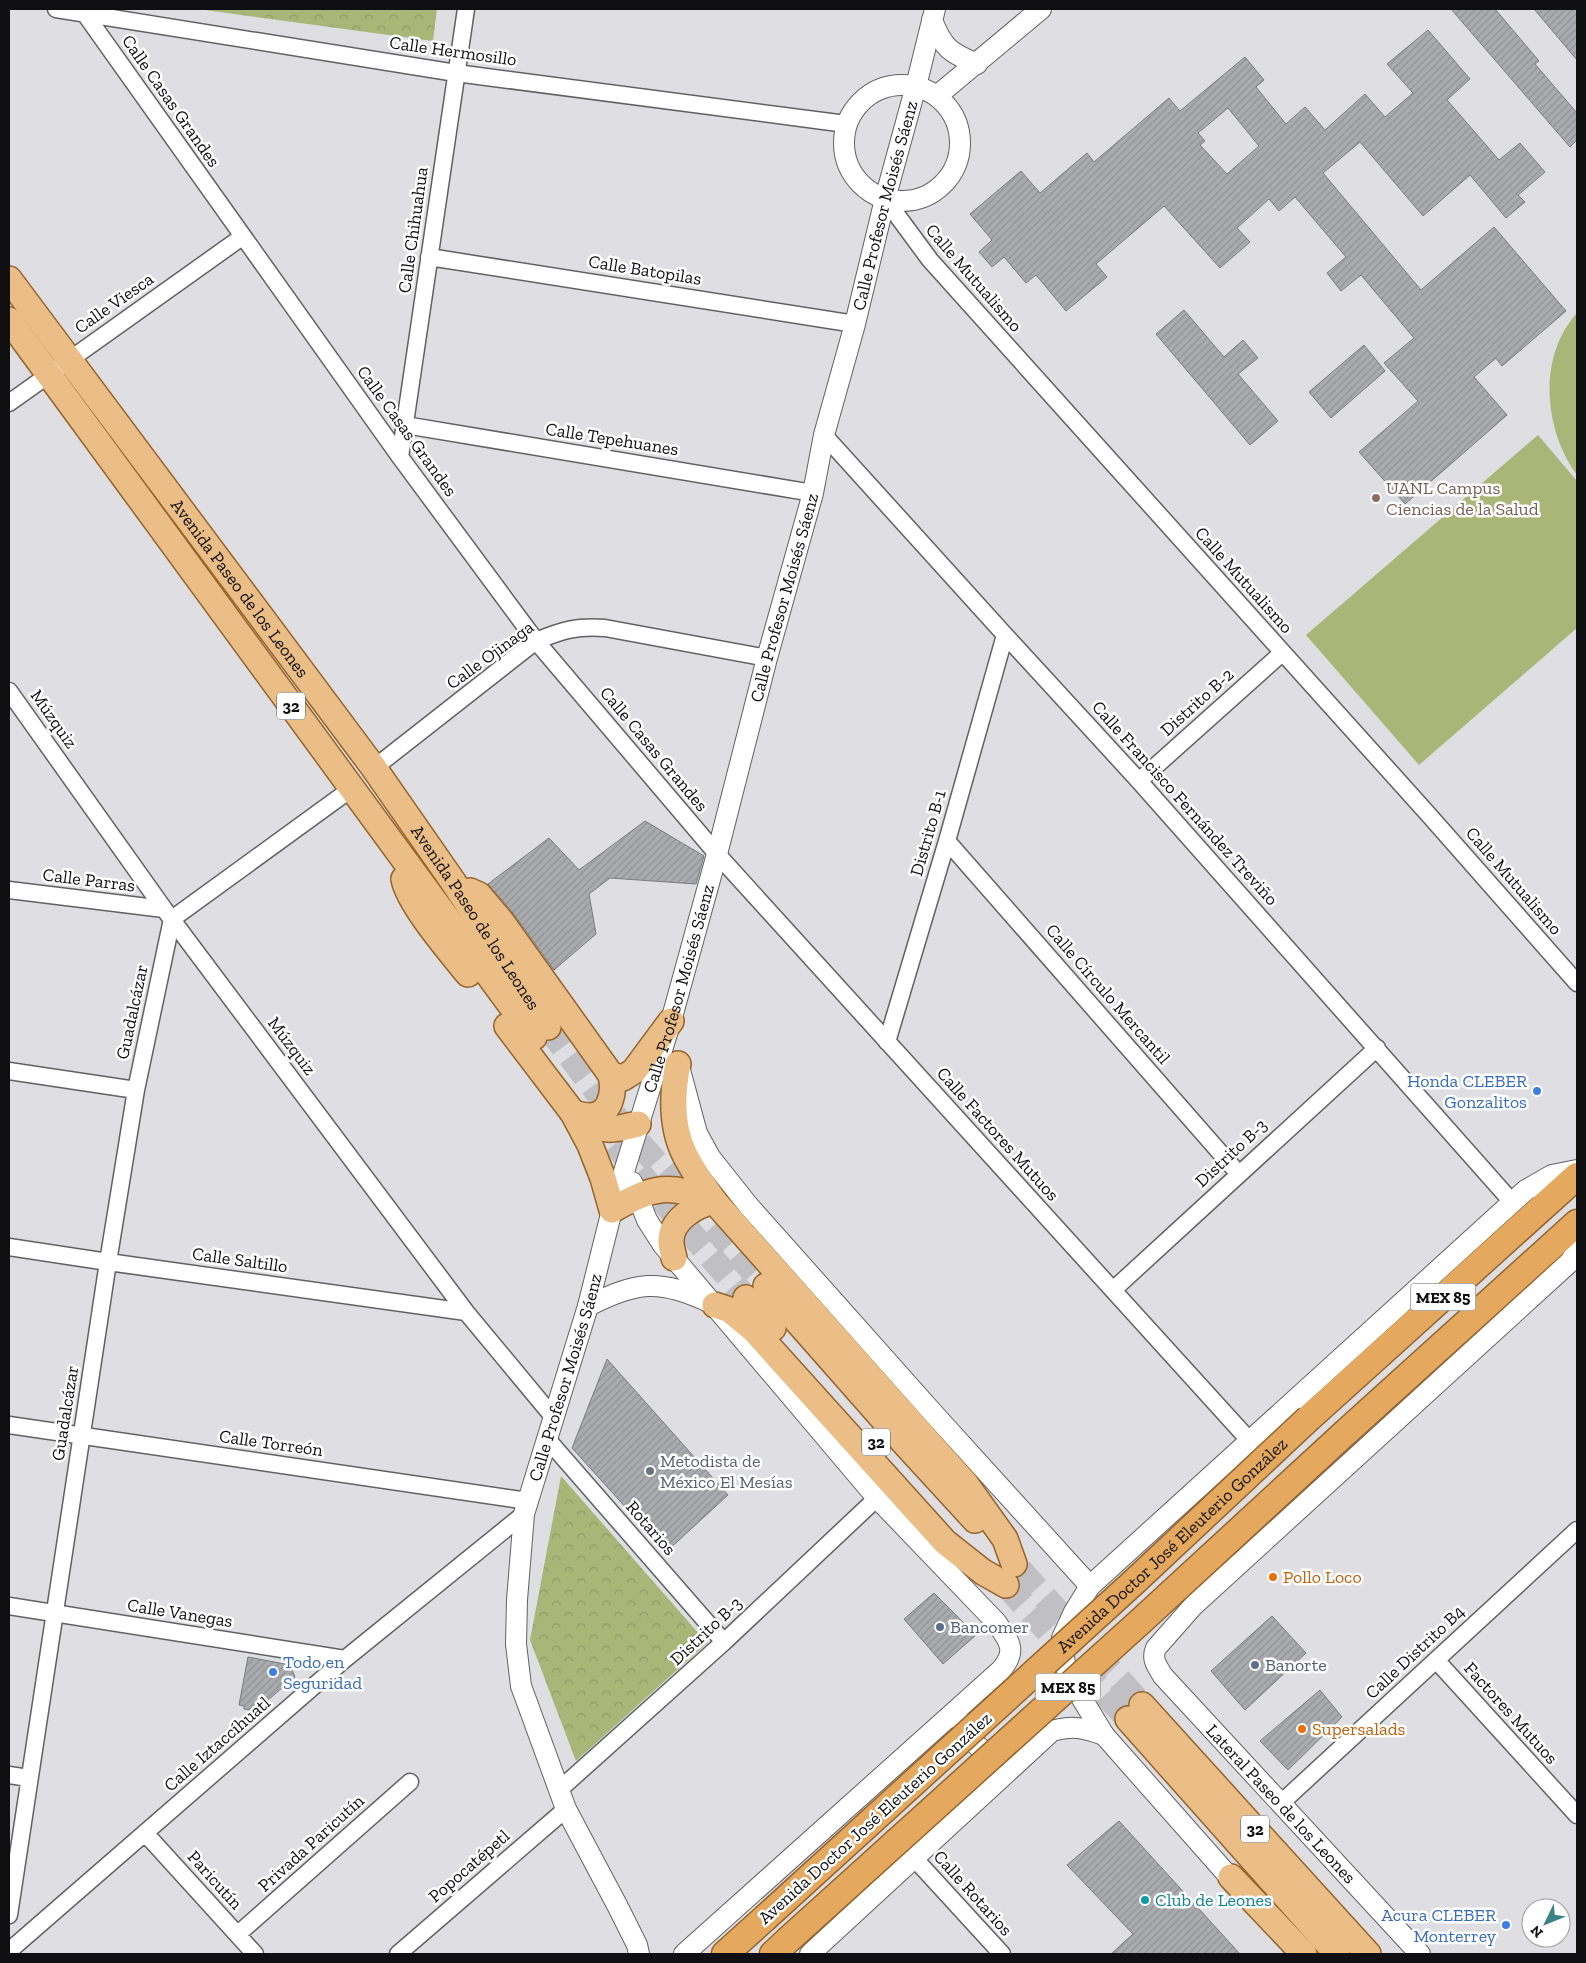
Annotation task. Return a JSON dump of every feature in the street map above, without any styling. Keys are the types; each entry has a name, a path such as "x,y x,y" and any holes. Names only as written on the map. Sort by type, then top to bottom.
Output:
{"highway":[{"name":"Avenida Doctor José Eleuterio González","path":"725,1954 1142,1575 1309,1418 1577,1176"},
{"name":"Avenida Doctor José Eleuterio González","path":"781,1947 1577,1223"}],"main road":[{"name":"Avenida Paseo de los Leones","path":"9,279 374,768 454,883 541,1032 351,788 48,376 9,320"},
{"path":"397,849 405,886 425,918 573,1113 596,1161 612,1210 636,1196 668,1188 688,1191 714,1200"},
{"path":"454,883 479,895 501,921 611,1075 614,1093 603,1112 591,1116 573,1113"},
{"path":"611,1075 623,1078 634,1071 671,1021"},
{"path":"678,1064 673,1090 675,1121 684,1154 714,1200 965,1484 1005,1539 1014,1573 983,1572 945,1542 754,1329 730,1310 715,1305"},
{"path":"573,1113 596,1128 615,1129 638,1124"},
{"path":"674,1258 670,1240 676,1224 695,1208 714,1200"},
{"name":"32","path":"756,1292 907,1446 1014,1573"},
{"name":"32","path":"1338,1954 1135,1712 1368,1954"},
{"path":"1231,1877 1304,1954"}],"street":[{"name":"Calle Hermosillo","path":"56,9 88,12 456,73 846,124"},
{"name":"Calle Chihuahua","path":"400,456 466,9"},
{"path":"938,95 1041,9"},
{"name":"Calle Casas Grandes","path":"88,12 242,236 536,641 717,854"},
{"path":"933,14 940,41 950,50 977,64"},
{"name":"Calle Profesor Moisés Sáenz","path":"639,1954 637,1945 618,1907 566,1809 521,1686 516,1644 517,1600 526,1507 588,1306 612,1210 671,1021 717,854 767,658 813,493 824,435 855,324 933,14"},
{"path":"899,84 916,86 938,95 954,116 959,132 960,148 956,165 948,179 936,190 921,198 905,201 885,199 871,192 859,182 850,170 844,147 846,124 854,108 866,96 882,88 899,84"},
{"name":"Calle Mutualismo","path":"885,199 930,260 1428,814 1577,983"},
{"name":"Calle Viesca","path":"9,403 242,236"},
{"name":"Calle Batopilas","path":"429,257 855,324"},
{"name":"Calle Tepehuanes","path":"404,425 813,493"},
{"name":"Calle Francisco Fernández Treviño","path":"824,435 1139,781 1512,1202"},
{"name":"Calle Ojinaga","path":"374,768 536,641 562,631 583,626 605,628 767,658"},
{"name":"Distrito B-1","path":"887,1042 947,841 1005,636"},
{"name":"Distrito B-2","path":"1139,781 1282,653"},
{"name":"Múzquiz","path":"9,690 16,711 466,1312 554,1418"},
{"path":"168,914 351,788"},
{"name":"Calle Círculo Mercantil","path":"947,841 1238,1173"},
{"name":"Calle Factores Mutuos","path":"717,854 1249,1440"},
{"name":"Calle Parras","path":"9,890 168,914"},
{"name":"Guadalcázar","path":"9,1915 108,1262 136,1090 168,914"},
{"path":"671,1021 678,1064 697,1133 710,1157 762,1222 1090,1586"},
{"name":"Distrito B-3","path":"1113,1290 1238,1173 1377,1048"},
{"path":"9,1071 136,1090"},
{"path":"627,1164 636,1196 647,1220 663,1245 877,1498 996,1622 1008,1638 1012,1650 1009,1661 1001,1670 684,1954"},
{"path":"1290,1954 1231,1877 1104,1736 1070,1677 1065,1665 1062,1638 1074,1612 1090,1586 1249,1440 1526,1190 1552,1175 1577,1170"},
{"path":"714,1200 762,1222"},
{"name":"Calle Saltillo","path":"9,1247 466,1312"},
{"name":"Lateral Paseo de los Leones","path":"1420,1954 1163,1676 1154,1658 1156,1648 1203,1596 1575,1261"},
{"path":"588,1306 616,1292 645,1285 690,1293 715,1305"},
{"name":"Calle Torreón","path":"9,1426 526,1507"},
{"name":"Rotarios","path":"548,1440 724,1642"},
{"name":"Distrito B-3","path":"559,1790 724,1642 877,1498"},
{"name":"Calle Iztaccíhuatl","path":"9,1951 344,1660 526,1507"},
{"name":"Calle Distrito B4","path":"1280,1804 1576,1534"},
{"name":"Calle Vanegas","path":"9,1606 344,1660"},
{"name":"Factores Mutuos","path":"1436,1660 1577,1815"},
{"path":"958,1708 963,1727 973,1743 984,1752 1004,1759 1021,1759"},
{"path":"810,1954 1052,1730 1067,1726 1086,1729 1104,1736"},
{"path":"880,1777 902,1771 923,1779 938,1796 944,1816 936,1838"},
{"path":"9,1776 29,1778"},
{"name":"Privada Paricutín","path":"238,1934 410,1782"},
{"name":"Popocatépetl","path":"398,1954 566,1809"},
{"name":"Paricutín","path":"145,1833 255,1954"},
{"name":"Calle Rotarios","path":"914,1858 1002,1954"}],"green space":[{"path":"198,9 437,9 433,41"},
{"path":"1577,313 1577,475 1557,437 1552,416 1550,394 1551,372 1555,351 1564,331"},
{"path":"1538,435 1577,481 1577,628 1419,765 1306,635"},
{"path":"561,1476 707,1643 576,1761 530,1640"}],"building":[{"path":"1451,9 1495,9 1539,61 1535,64 1577,113 1577,140 1570,147"},
{"path":"1534,9 1577,9 1577,60"},
{"path":"1428,30 1470,79 1447,100 1499,160 1520,143 1545,172 1518,195 1525,202 1506,218 1470,175 1423,216 1360,142 1323,173 1421,290 1494,227 1566,311 1502,366 1496,358 1474,377 1507,415 1405,504 1359,452 1418,401 1384,363 1414,338 1361,275 1341,291 1327,273 1346,257 1295,197 1279,211 1269,199 1237,228 1250,242 1220,268 1164,206 1096,264 1107,277 1066,311 1036,275 1026,283 1004,257 992,267 979,252 992,240 970,214 1021,171 1040,193 1087,153 1094,162 1169,98 1180,111 1245,57 1264,80 1256,87 1286,124 1305,107 1325,130 1365,94 1385,117 1413,93 1387,64","holes":["1228,108 1259,146 1227,174 1200,145 1205,141 1198,133"]},
{"path":"1184,310 1224,357 1243,340 1258,358 1238,374 1278,421 1250,445 1156,334"},
{"path":"1364,345 1385,371 1331,418 1309,392"},
{"path":"645,821 704,856 696,884 610,878 589,894 596,934 554,970 513,913 488,884 549,838 579,870"},
{"name":"Metodista de México El Mesías","path":"607,1359 728,1495 666,1552 572,1448"},
{"name":"Bancomer","path":"934,1593 976,1635 943,1664 904,1619"},
{"name":"Banorte","path":"1272,1616 1306,1653 1245,1710 1211,1671"},
{"path":"248,1657 290,1665 295,1677 255,1711 244,1709 244,1706 239,1705"},
{"name":"Supersalads","path":"1320,1690 1342,1717 1288,1770 1260,1741"},
{"name":"Club de Leones","path":"1119,1821 1240,1954 1111,1954 1133,1934 1067,1865"}],"tunnel":[{"path":"548,1027 614,1115 766,1286"},
{"path":"593,1114 614,1143 746,1298"},
{"path":"1020,1570 1142,1705"},
{"path":"1006,1585 1128,1719"}],"place":[{"name":"UANL Campus Ciencias de la Salud","path":"1376,498"},
{"name":"Honda CLEBER Gonzalitos","path":"1537,1091"},
{"name":"Metodista de México El Mesías","path":"650,1471"},
{"name":"Pollo Loco","path":"1273,1577"},
{"name":"Bancomer","path":"940,1627"},
{"name":"Banorte","path":"1255,1665"},
{"name":"Todo en Seguridad","path":"273,1672"},
{"name":"Supersalads","path":"1302,1729"},
{"name":"Club de Leones","path":"1145,1900"},
{"name":"Acura CLEBER Monterrey","path":"1506,1925"}]}
